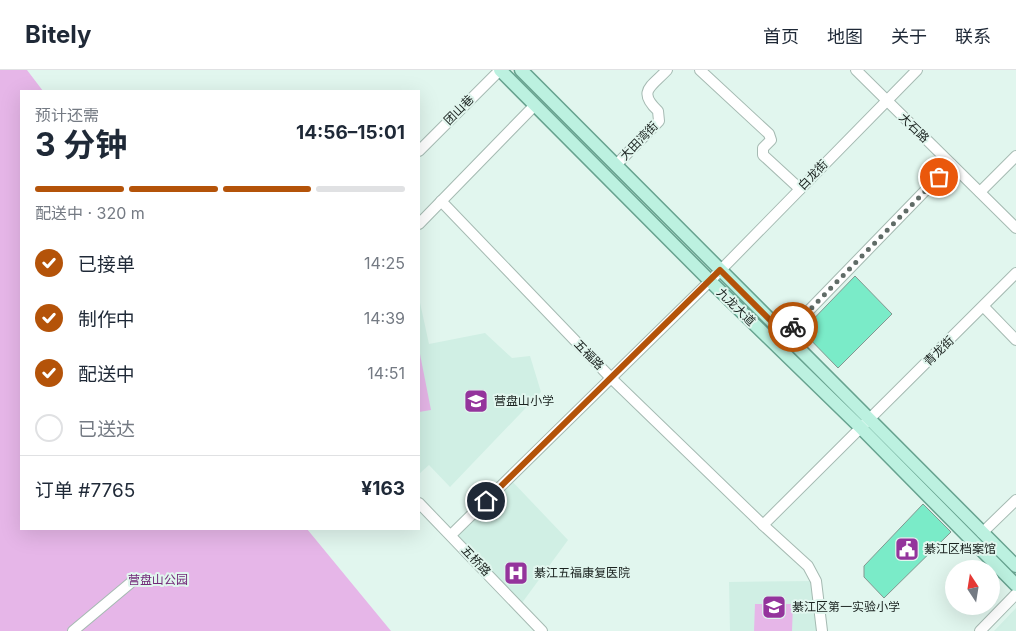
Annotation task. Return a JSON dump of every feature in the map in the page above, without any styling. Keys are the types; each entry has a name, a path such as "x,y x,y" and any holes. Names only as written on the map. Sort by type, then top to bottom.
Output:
{"main road":[{"name":"九龙大道","path":"500,70 710,282 865,423 1016,566"},
{"name":"九龙大道","path":"520,70 785,335 1016,585"}],"street":[{"name":"团山巷","path":"420,150 500,70"},
{"name":"大田湾街","path":"616,165 660,121 658,111 647,101 646,96 647,90 667,70"},
{"path":"700,70 769,134 771,140 763,148 763,154 800,189"},
{"name":"大石路","path":"856,70 1016,228"},
{"name":"白龙街","path":"710,282 917,70"},
{"path":"420,223 535,104"},
{"path":"980,192 1016,156"},
{"path":"785,335 951,164"},
{"name":"五福路","path":"441,201 611,378 808,566 816,581 822,631"},
{"name":"青龙街","path":"865,423 984,307 1016,273"},
{"name":"五桥路","path":"451,535 710,282"},
{"path":"984,307 1016,340"},
{"path":"763,525 865,423"},
{"path":"982,533 1016,500"},
{"name":"五桥路","path":"420,504 542,631"},
{"path":"73,631 134,580"},
{"path":"980,631 1016,594"}],"shaded area":[{"name":"营盘山小学","path":"420,303 429,344 485,333 512,358 530,356 541,392 450,487 429,465 420,473"},
{"name":"綦江五福康复医院","path":"509,478 568,540 519,607 451,535"},
{"name":"綦江区第一实验小学","path":"816,581 821,631 730,631 729,582"},
{"path":"1016,608 1016,631 994,631"}],"green space":[{"name":"营盘山公园","path":"0,70 27,70 42,90 20,90 20,530 308,530 391,631 0,631"},
{"path":"420,354 431,410 420,412"},
{"path":"755,604 793,604 792,631 754,631"}],"building":[{"path":"855,276 892,314 838,368 802,331"},
{"name":"綦江区档案馆","path":"923,504 951,532 884,598 864,577 864,566"}],"way so far":[{"path":"793,327 939,177"}],"place":[{"name":"营盘山小学","path":"476,401"},
{"name":"綦江区档案馆","path":"907,549"},
{"name":"綦江五福康复医院","path":"516,573"},
{"name":"綦江区第一实验小学","path":"774,607"}],"route":[{"path":"486,501 710,282 720,270 785,335 793,327"}]}
